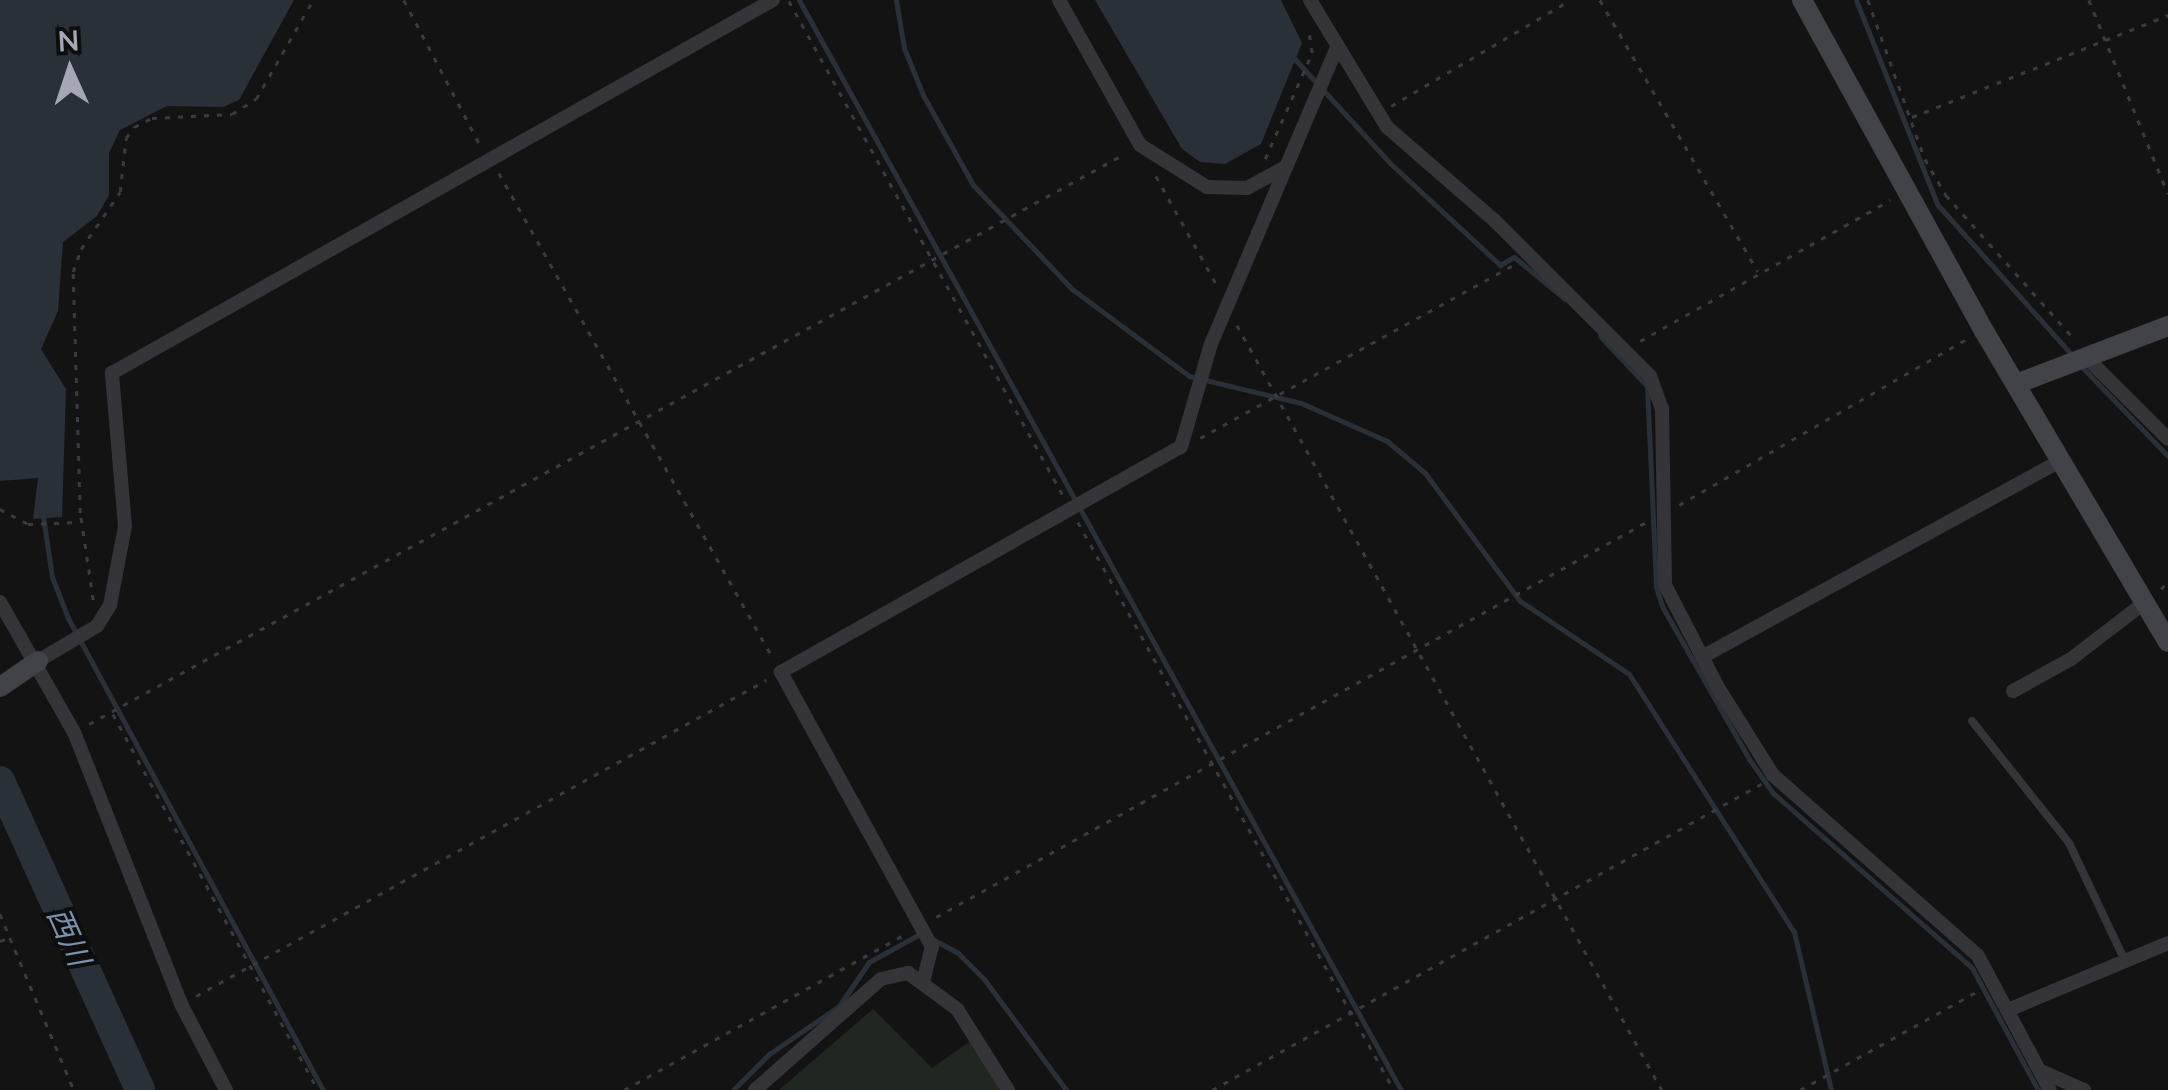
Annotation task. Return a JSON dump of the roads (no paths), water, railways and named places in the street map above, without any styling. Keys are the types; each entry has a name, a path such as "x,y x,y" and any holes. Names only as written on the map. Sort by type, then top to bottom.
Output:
{"street":[{"path":"0,687 97,626 110,606 125,526 112,373 774,0"},
{"path":"1060,0 1140,145 1207,187 1254,184 1284,168"},
{"path":"1310,0 1378,114 1628,351 1659,393 1665,585 1702,657 1773,775 1967,946 1992,982 2050,1090"},
{"path":"1802,0 1850,78 1905,192 1984,331 2168,642"},
{"path":"922,982 932,947 781,672 1181,447 1225,312 1336,49"},
{"path":"2016,384 2168,326"},
{"path":"2088,359 2168,439"},
{"path":"1702,657 2060,461"},
{"path":"0,602 31,666 74,732 181,1004 226,1090"},
{"path":"2013,690 2071,659 2144,602"},
{"path":"2008,1010 2168,943"},
{"path":"755,1090 881,979 908,973 957,1009 1008,1090"},
{"path":"2042,1072 2084,1090"}],"lane":[{"path":"1972,721 2069,843 2125,961"}],"waterway":[{"path":"799,0 1401,1090"},
{"path":"896,0 904,48 923,95 973,185 1072,289 1189,376 1301,403 1387,441 1425,473 1520,601 1629,674 1794,932 1831,1090"},
{"path":"1856,0 1937,204 2073,356"},
{"path":"1291,55 1391,164 1500,265 1514,257 1565,299"},
{"path":"1600,336 1647,386 1656,587 1663,608 1749,759 1773,793 1972,968 2038,1090"},
{"path":"2080,365 2168,456"},
{"path":"43,516 52,577 68,618 323,1090"},
{"name":"西川","path":"0,781 140,1090"},
{"name":"西川","path":"0,793 4,791"},
{"path":"733,1090 769,1054 839,1006 869,962 920,934"},
{"path":"930,938 958,953 984,979 1066,1090"}]}
